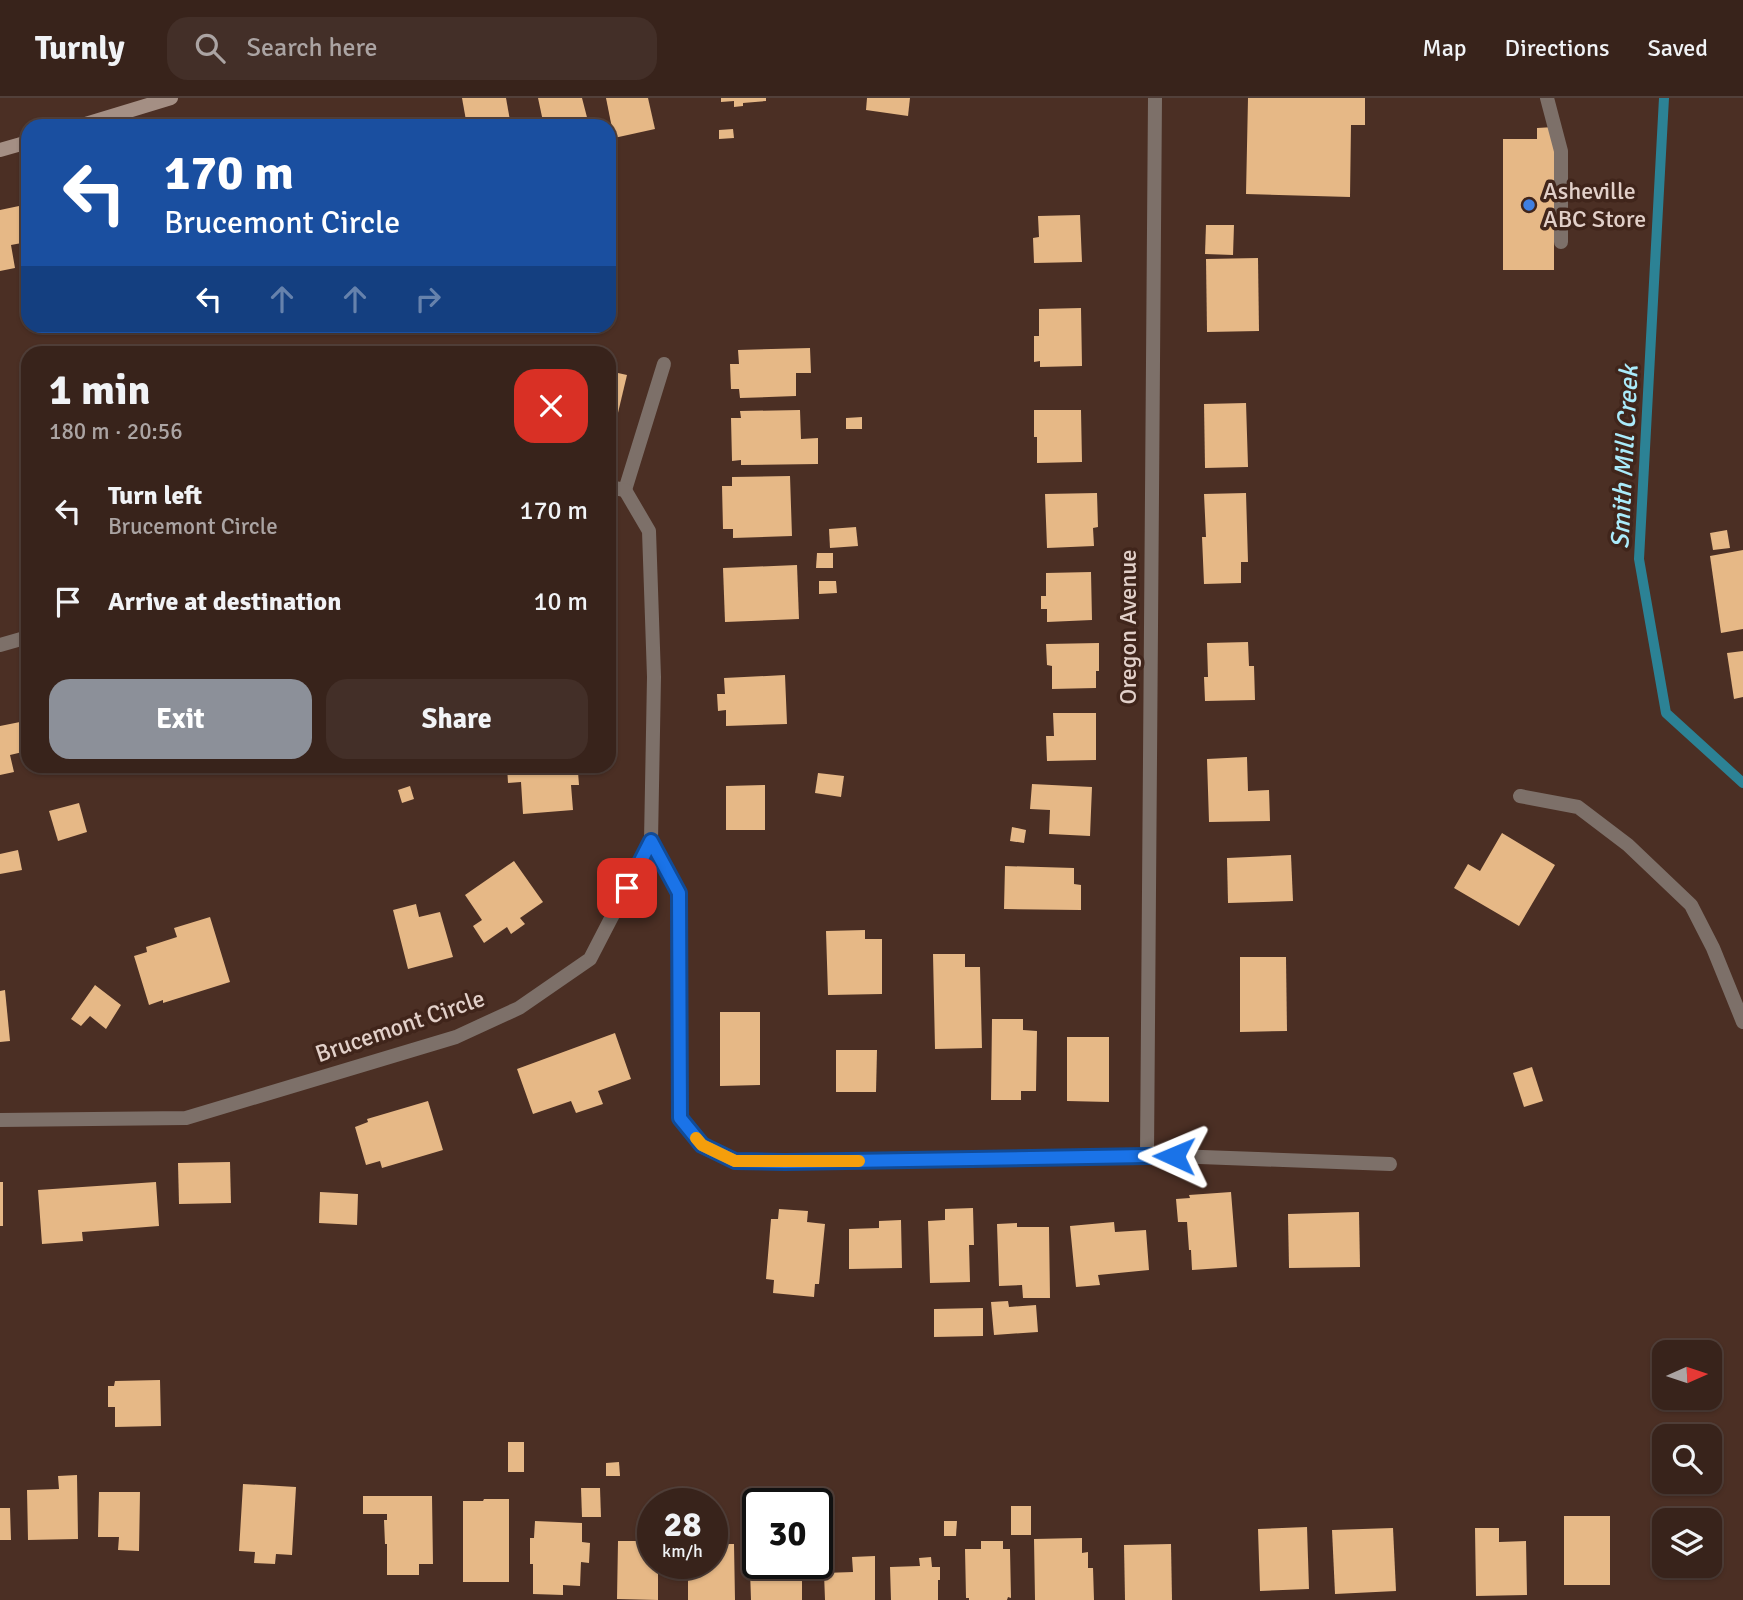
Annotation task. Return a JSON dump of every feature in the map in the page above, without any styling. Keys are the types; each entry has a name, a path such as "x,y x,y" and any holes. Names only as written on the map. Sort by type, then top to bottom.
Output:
{"street":[{"path":"102,119 170,98"},
{"name":"Oregon Avenue","path":"1147,1156 1155,98"},
{"path":"1547,98 1561,151 1561,242"},
{"path":"0,150 21,144"},
{"path":"616,488 625,490 664,364"},
{"name":"Brucemont Circle","path":"0,1121 186,1118 456,1037 519,1008 590,959 651,841 654,677 649,531 625,490"},
{"path":"0,645 21,639"},
{"path":"1520,796 1578,807 1628,845 1691,905 1713,948 1743,1022"},
{"path":"651,841 679,893 680,1118 702,1145 735,1161 1147,1156 1390,1164"}],"building":[{"path":"462,98 506,98 510,119 466,119"},
{"path":"538,98 582,98 587,119 542,119"},
{"path":"606,98 648,98 655,129 616,138 616,119 610,119"},
{"path":"721,98 766,98 766,101 743,103 743,106 734,107 734,101 721,102"},
{"path":"867,98 910,98 908,116 866,110"},
{"path":"1248,98 1365,98 1365,125 1351,125 1350,197 1246,194"},
{"name":"Asheville ABC Store","path":"1554,127 1554,270 1503,270 1503,139 1537,139 1537,128"},
{"path":"733,129 734,138 719,139 719,130"},
{"path":"19,206 21,243 11,245 15,268 0,271 0,210"},
{"path":"1080,215 1082,262 1034,263 1033,238 1039,237 1038,216"},
{"path":"1206,225 1234,225 1233,255 1205,254"},
{"path":"1258,258 1259,331 1207,332 1206,259"},
{"path":"1081,308 1082,366 1040,367 1040,361 1034,362 1034,336 1039,336 1039,309"},
{"path":"810,348 811,373 796,373 796,396 740,398 739,389 731,389 730,364 739,364 738,350"},
{"path":"616,373 627,375 616,417"},
{"path":"1246,403 1248,467 1205,468 1204,404"},
{"path":"800,410 801,439 818,438 818,464 741,465 741,460 732,461 731,418 741,418 740,411"},
{"path":"1034,410 1081,410 1082,462 1037,463"},
{"path":"862,417 862,429 846,429 846,418"},
{"path":"790,476 792,536 733,538 733,529 723,529 722,486 732,486 732,477"},
{"path":"1097,493 1098,527 1093,528 1094,546 1047,548 1045,494"},
{"path":"1246,493 1248,562 1241,562 1241,583 1204,584 1204,494"},
{"path":"856,527 858,546 830,548 829,529"},
{"path":"1727,530 1730,548 1713,550 1710,533"},
{"path":"1743,550 1743,629 1721,633 1710,556"},
{"path":"817,553 833,553 833,568 816,568"},
{"path":"797,565 799,619 725,622 723,568"},
{"path":"1091,572 1092,620 1047,622 1047,609 1041,609 1041,596 1046,596 1046,573"},
{"path":"819,581 836,581 837,593 819,594"},
{"path":"1248,642 1249,666 1254,666 1255,700 1205,701 1204,677 1208,677 1207,643"},
{"path":"1099,643 1096,688 1052,689 1052,666 1047,665 1046,644"},
{"path":"1743,651 1743,697 1734,699 1727,653"},
{"path":"785,675 787,724 726,726 726,710 718,711 717,694 725,694 724,678"},
{"path":"1053,713 1096,713 1096,760 1047,761 1046,736 1054,736"},
{"path":"20,722 21,752 10,755 14,772 0,775 0,726"},
{"path":"1247,757 1248,791 1269,790 1270,821 1209,822 1207,759"},
{"path":"507,773 578,773 579,785 571,785 573,810 523,814 521,782 508,783"},
{"path":"818,773 844,776 841,797 815,793"},
{"path":"1032,784 1092,787 1090,836 1049,834 1050,810 1030,809"},
{"path":"765,785 765,830 726,830 726,786"},
{"path":"410,786 414,799 402,803 398,790"},
{"path":"79,803 87,832 58,841 49,811"},
{"path":"1012,827 1026,830 1024,843 1010,841"},
{"path":"1502,833 1555,865 1519,926 1454,888 1468,864 1480,871"},
{"path":"18,850 22,870 0,874 0,854"},
{"path":"1291,855 1293,901 1228,903 1227,858"},
{"path":"514,861 543,902 520,918 525,924 511,934 507,927 484,943 473,926 482,920 465,895"},
{"path":"1005,866 1074,868 1074,884 1081,885 1081,910 1004,909"},
{"path":"416,904 419,917 440,912 453,957 408,969 393,910"},
{"path":"210,917 230,982 149,1005 134,956 147,952 146,947 177,937 174,928"},
{"path":"865,930 865,939 882,939 882,994 828,995 826,931"},
{"path":"933,954 965,954 965,967 980,967 982,1048 935,1049"},
{"path":"1240,957 1286,957 1287,1031 1240,1032"},
{"path":"95,985 121,1005 106,1029 90,1016 81,1026 71,1019"},
{"path":"5,990 10,1041 0,1042 0,991"},
{"path":"720,1012 760,1012 760,1085 720,1086"},
{"path":"992,1019 1023,1019 1023,1030 1037,1031 1036,1091 1021,1091 1021,1100 991,1100"},
{"path":"615,1033 631,1079 598,1091 603,1104 576,1113 571,1101 533,1114 517,1069"},
{"path":"1067,1037 1109,1037 1109,1102 1067,1101"},
{"path":"836,1050 877,1050 876,1092 836,1092"},
{"path":"1532,1067 1543,1101 1524,1107 1513,1073"},
{"path":"428,1101 443,1150 382,1168 380,1161 366,1165 355,1127 368,1122 367,1119"},
{"path":"230,1162 231,1203 179,1204 178,1163"},
{"path":"0,1182 3,1182 3,1226 0,1226"},
{"path":"156,1182 159,1226 82,1232 83,1241 42,1244 38,1190"},
{"path":"320,1192 358,1194 357,1225 319,1223"},
{"path":"1231,1192 1237,1267 1192,1270 1187,1222 1178,1222 1176,1199 1190,1198 1189,1195"},
{"path":"973,1208 974,1245 969,1245 970,1282 930,1283 928,1221 945,1220 945,1209"},
{"path":"779,1209 808,1211 807,1222 825,1224 819,1284 815,1284 814,1297 773,1293 774,1280 766,1279 771,1219 778,1219"},
{"path":"1359,1212 1360,1267 1289,1268 1288,1214"},
{"path":"901,1220 902,1268 849,1269 849,1229 879,1228 879,1221"},
{"path":"1114,1222 1115,1232 1146,1230 1149,1270 1098,1275 1100,1285 1076,1287 1070,1226"},
{"path":"1017,1223 1017,1227 1049,1227 1050,1298 1023,1298 1022,1285 999,1286 997,1224"},
{"path":"1008,1301 1009,1307 1036,1305 1038,1332 994,1335 991,1302"},
{"path":"983,1308 983,1336 934,1337 934,1309"},
{"path":"160,1380 161,1426 115,1427 115,1407 108,1407 108,1386 114,1386 115,1381"},
{"path":"508,1442 524,1442 524,1472 508,1472"},
{"path":"619,1462 620,1476 606,1476 606,1463"},
{"path":"77,1475 78,1539 28,1540 27,1490 59,1489 58,1476"},
{"path":"243,1484 296,1487 292,1555 276,1554 275,1564 254,1563 255,1552 239,1551"},
{"path":"581,1488 600,1488 601,1517 582,1517"},
{"path":"99,1492 140,1492 139,1551 118,1550 119,1537 98,1537"},
{"path":"363,1496 432,1496 433,1564 419,1564 419,1575 387,1575 384,1520 387,1520 387,1514 363,1514"},
{"path":"509,1499 509,1582 463,1582 463,1501"},
{"path":"1011,1506 1031,1506 1031,1535 1011,1535"},
{"path":"0,1508 10,1508 11,1540 0,1540"},
{"path":"1564,1516 1610,1516 1610,1585 1564,1585"},
{"path":"535,1521 582,1523 582,1542 590,1543 589,1563 581,1562 580,1586 563,1585 563,1595 533,1594 530,1538 534,1538"},
{"path":"944,1521 957,1521 956,1536 944,1536"},
{"path":"1307,1527 1309,1589 1260,1591 1258,1529"},
{"path":"1393,1528 1396,1591 1335,1594 1332,1530"},
{"path":"1475,1528 1499,1528 1499,1542 1526,1541 1527,1595 1476,1596"},
{"path":"1082,1538 1082,1553 1088,1552 1088,1568 1093,1568 1094,1600 1035,1600 1034,1539"},
{"path":"618,1541 637,1541 637,1579 658,1579 658,1600 617,1599"},
{"path":"981,1541 1003,1541 1003,1549 1010,1549 1011,1598 1008,1597 1007,1600 966,1598 965,1549 981,1549"},
{"path":"728,1544 734,1544 735,1600 688,1600 688,1579 728,1579"},
{"path":"1171,1544 1172,1600 1125,1600 1124,1545"},
{"path":"875,1556 875,1600 825,1600 824,1579 833,1579 833,1573 853,1572 852,1557"},
{"path":"931,1557 932,1567 940,1567 938,1600 891,1600 890,1567 920,1566 919,1558"},
{"path":"750,1579 802,1579 802,1600 751,1600"}],"waterway":[{"name":"Smith Mill Creek","path":"1664,98 1639,559 1666,713 1743,783"}],"slow traffic":[{"path":"696,1138 702,1145 735,1161 859,1161"}],"place":[{"name":"Asheville ABC Store","path":"1529,205"}],"route":[{"path":"627,888 651,841 679,893 680,1118 702,1145 735,1161 1174,1156"}]}
